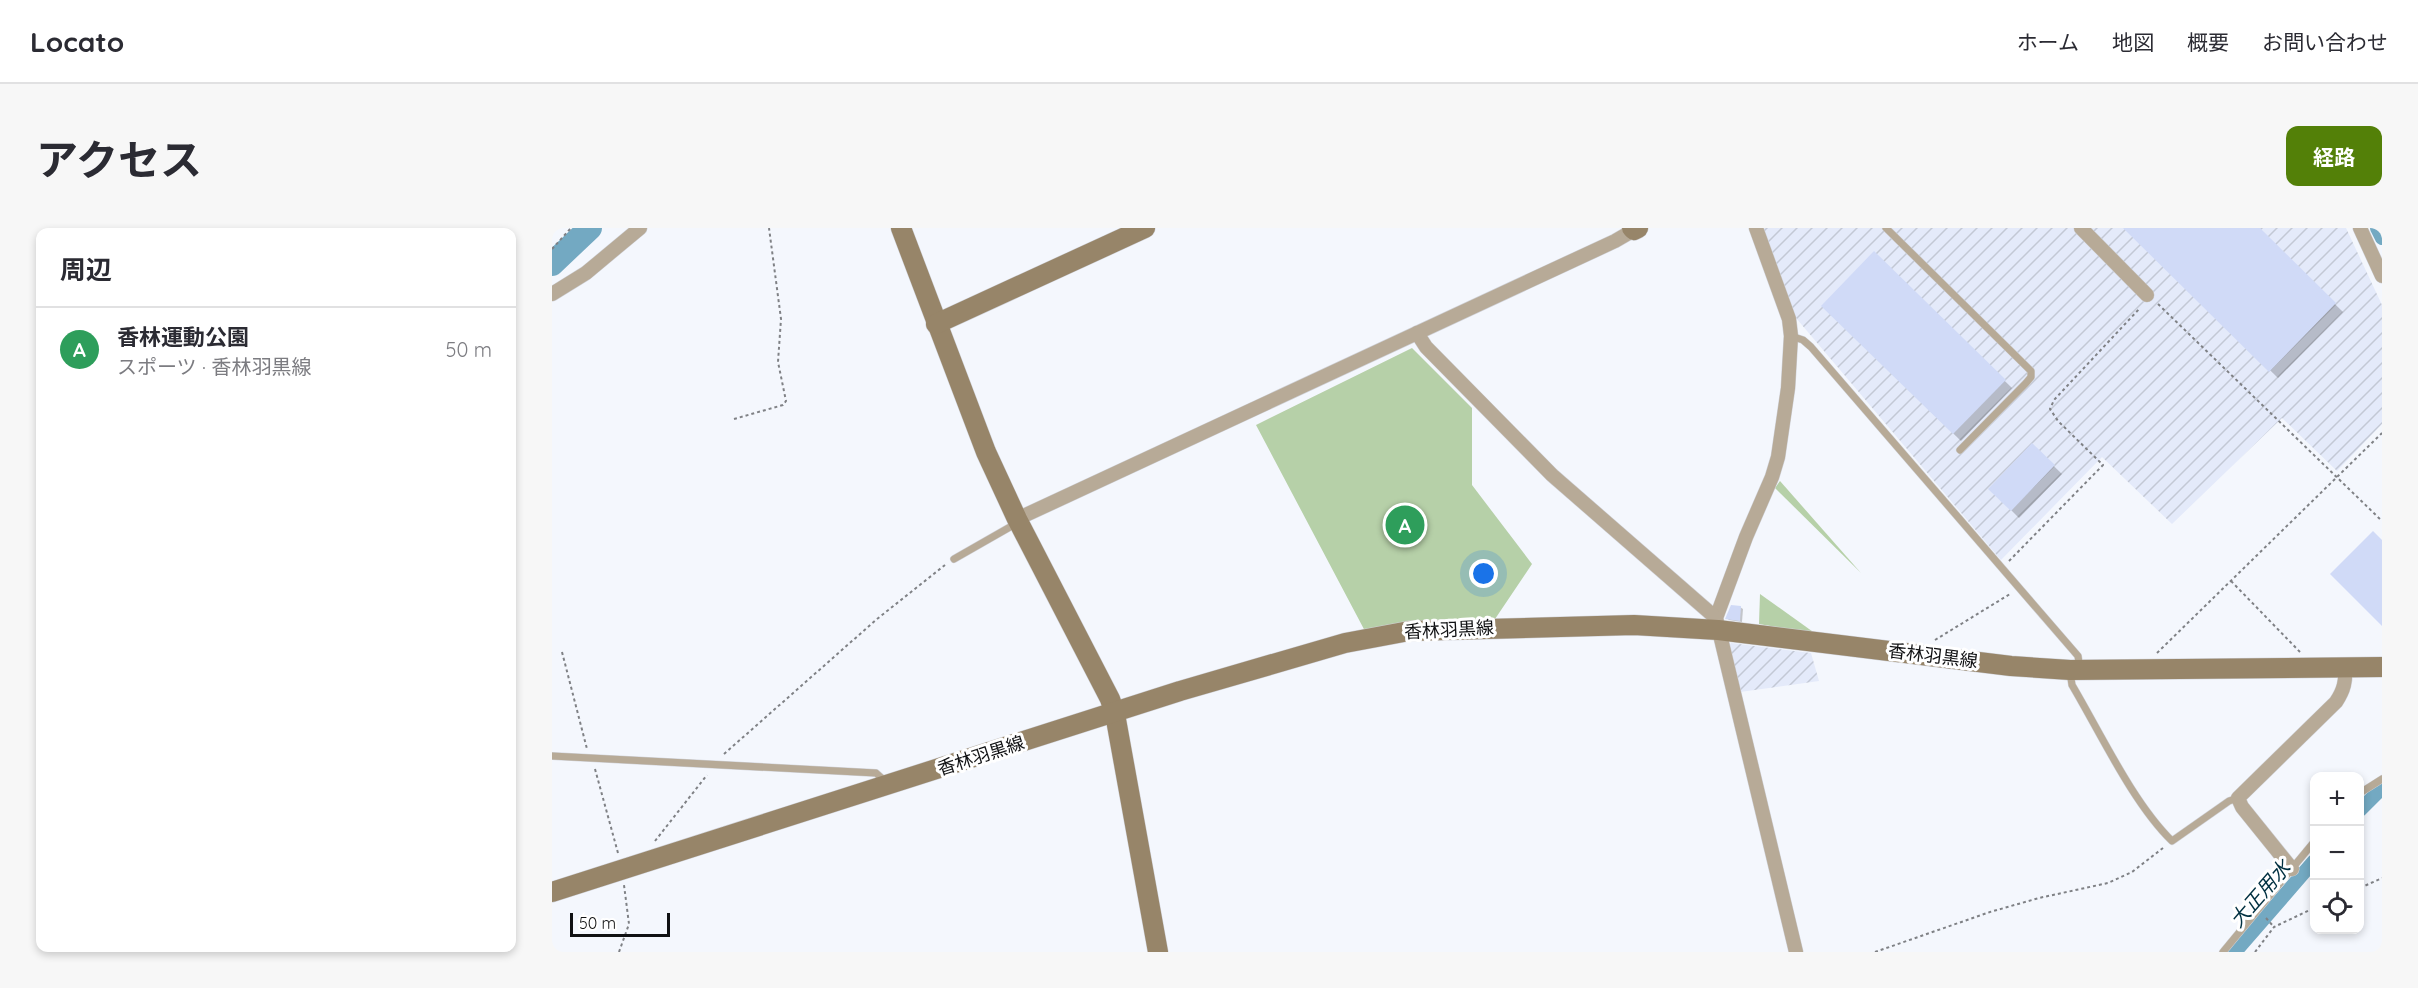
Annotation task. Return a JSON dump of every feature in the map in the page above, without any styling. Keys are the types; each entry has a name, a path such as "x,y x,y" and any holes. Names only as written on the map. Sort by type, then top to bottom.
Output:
{"main road":[{"path":"901,228 982,441 1018,520 1102,681 1115,714 1158,952"},
{"path":"936,324 1145,228"},
{"name":"香林羽黒線","path":"552,892 1115,714 1180,691 1345,643 1409,631 1717,624 1924,656 2011,666 2075,670 2382,667"}],"street":[{"path":"552,294 586,273 640,228"},
{"path":"1756,228 1789,319 1791,336 1788,388 1778,457 1772,477 1746,537 1717,624 1796,952"},
{"path":"2081,228 2147,294"},
{"path":"2360,228 2382,276"},
{"path":"1018,520 1616,241 1635,229"},
{"path":"1417,333 1426,347 1524,448 1717,624"},
{"path":"2292,869 2242,807 2238,798 2336,702 2343,692 2346,679 2345,667"}],"lane":[{"path":"1886,228 2031,371 2031,377 2026,383 1960,450"},
{"path":"1791,336 1803,340 1811,347 2078,656 2072,685 2127,780 2155,823 2172,842 2229,801 2238,798"},
{"path":"954,559 1018,520"},
{"path":"552,756 876,773 889,785"},
{"path":"2364,790 2382,779"},
{"path":"2223,952 2310,847"}],"path":[{"path":"552,249 571,228"},
{"path":"734,419 783,405 786,401 777,362 781,319 769,228"},
{"path":"2147,294 2382,521"},
{"path":"2002,569 2103,465 2058,421 2050,410 2054,400 2146,302 2147,294"},
{"path":"2153,670 2157,653 2382,433"},
{"path":"641,864 650,847 732,745 877,619 954,559"},
{"path":"2231,581 2302,654 2303,668"},
{"path":"1924,656 1930,642 2006,598 2018,587"},
{"path":"562,652 589,758"},
{"path":"1875,952 1990,912 2039,898 2108,884 2132,872 2172,842"},
{"path":"2364,886 2382,878"},
{"path":"2255,952 2274,926 2310,910"},
{"path":"2266,918 2274,926"}],"shaded area":[{"path":"1762,228 2346,228 2382,305 2382,424 2337,471 2282,418 2172,524 2102,457 2001,560 1796,318"},
{"path":"1731,643 1811,653 1819,681 1740,692 1728,647"}],"green space":[{"path":"1412,348 1472,408 1472,485 1532,564 1493,622 1366,633 1256,425"},
{"path":"1780,481 1861,573 1775,488"},
{"path":"1760,594 1816,634 1759,624"}],"building":[{"path":"2123,228 2260,228 2336,303 2269,372"},
{"path":"1874,251 2006,380 1953,434 1821,306"},
{"path":"2032,443 2055,465 2011,511 1988,489"},
{"path":"2373,531 2382,540 2382,626 2330,574"},
{"path":"1731,605 1741,606 1740,621 1725,619"}],"waterway":[{"path":"552,264 590,228"},
{"name":"大正用水","path":"2377,228 2382,238"},
{"name":"大正用水","path":"2364,806 2382,788"},
{"name":"大正用水","path":"2235,952 2310,866"}],"place":[{"name":"香林運動公園","path":"1405,525"}]}
